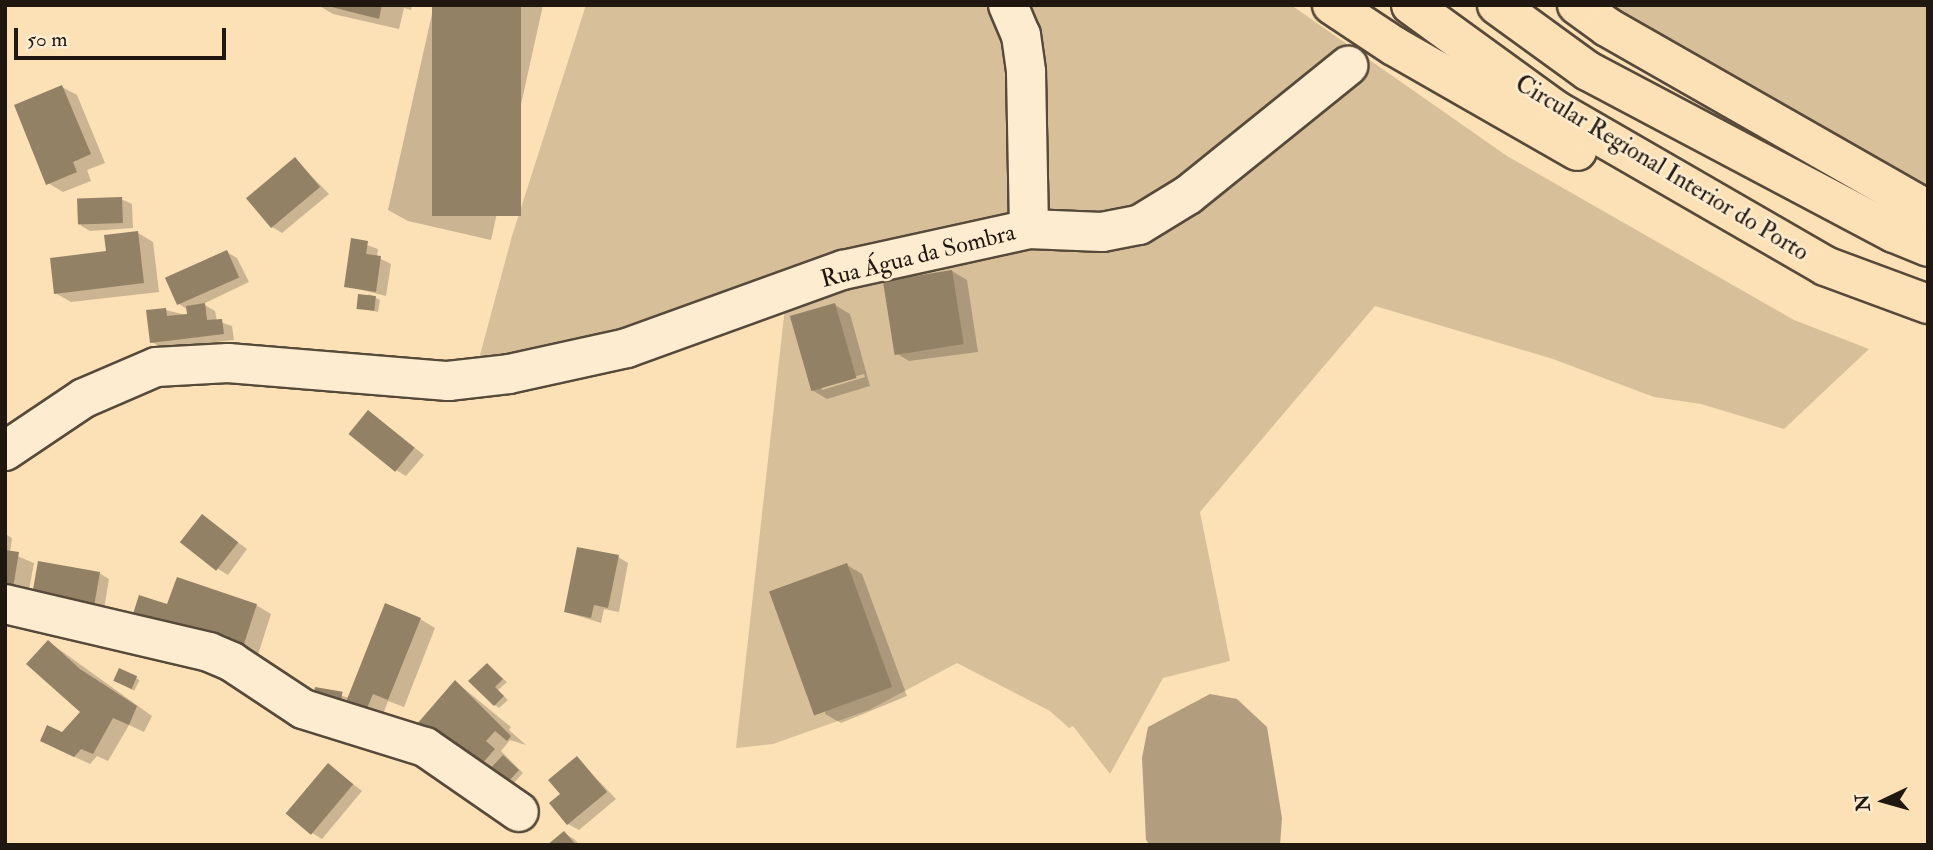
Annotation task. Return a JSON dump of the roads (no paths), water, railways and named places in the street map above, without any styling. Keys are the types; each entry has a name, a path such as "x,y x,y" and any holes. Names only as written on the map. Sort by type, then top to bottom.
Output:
{"highway":[{"path":"1332,5 1405,53 1756,252 1825,266"},
{"name":"Circular Regional Interior do Porto","path":"1411,5 1557,111 1825,266 1928,304"},
{"name":"Circular Regional Interior do Porto","path":"1497,5 1588,71 1894,233 1928,247"},
{"path":"1577,5 1607,27 1928,209"}],"street":[{"path":"1008,5 1021,35 1026,72 1029,229"},
{"name":"Rua Água da Sombra","path":"5,451 84,398 156,367 228,363 448,381 584,360 843,270 1029,229 1102,232 1139,225 1188,195 1348,66"},
{"path":"5,604 209,652 303,709 425,747 519,812"}]}
